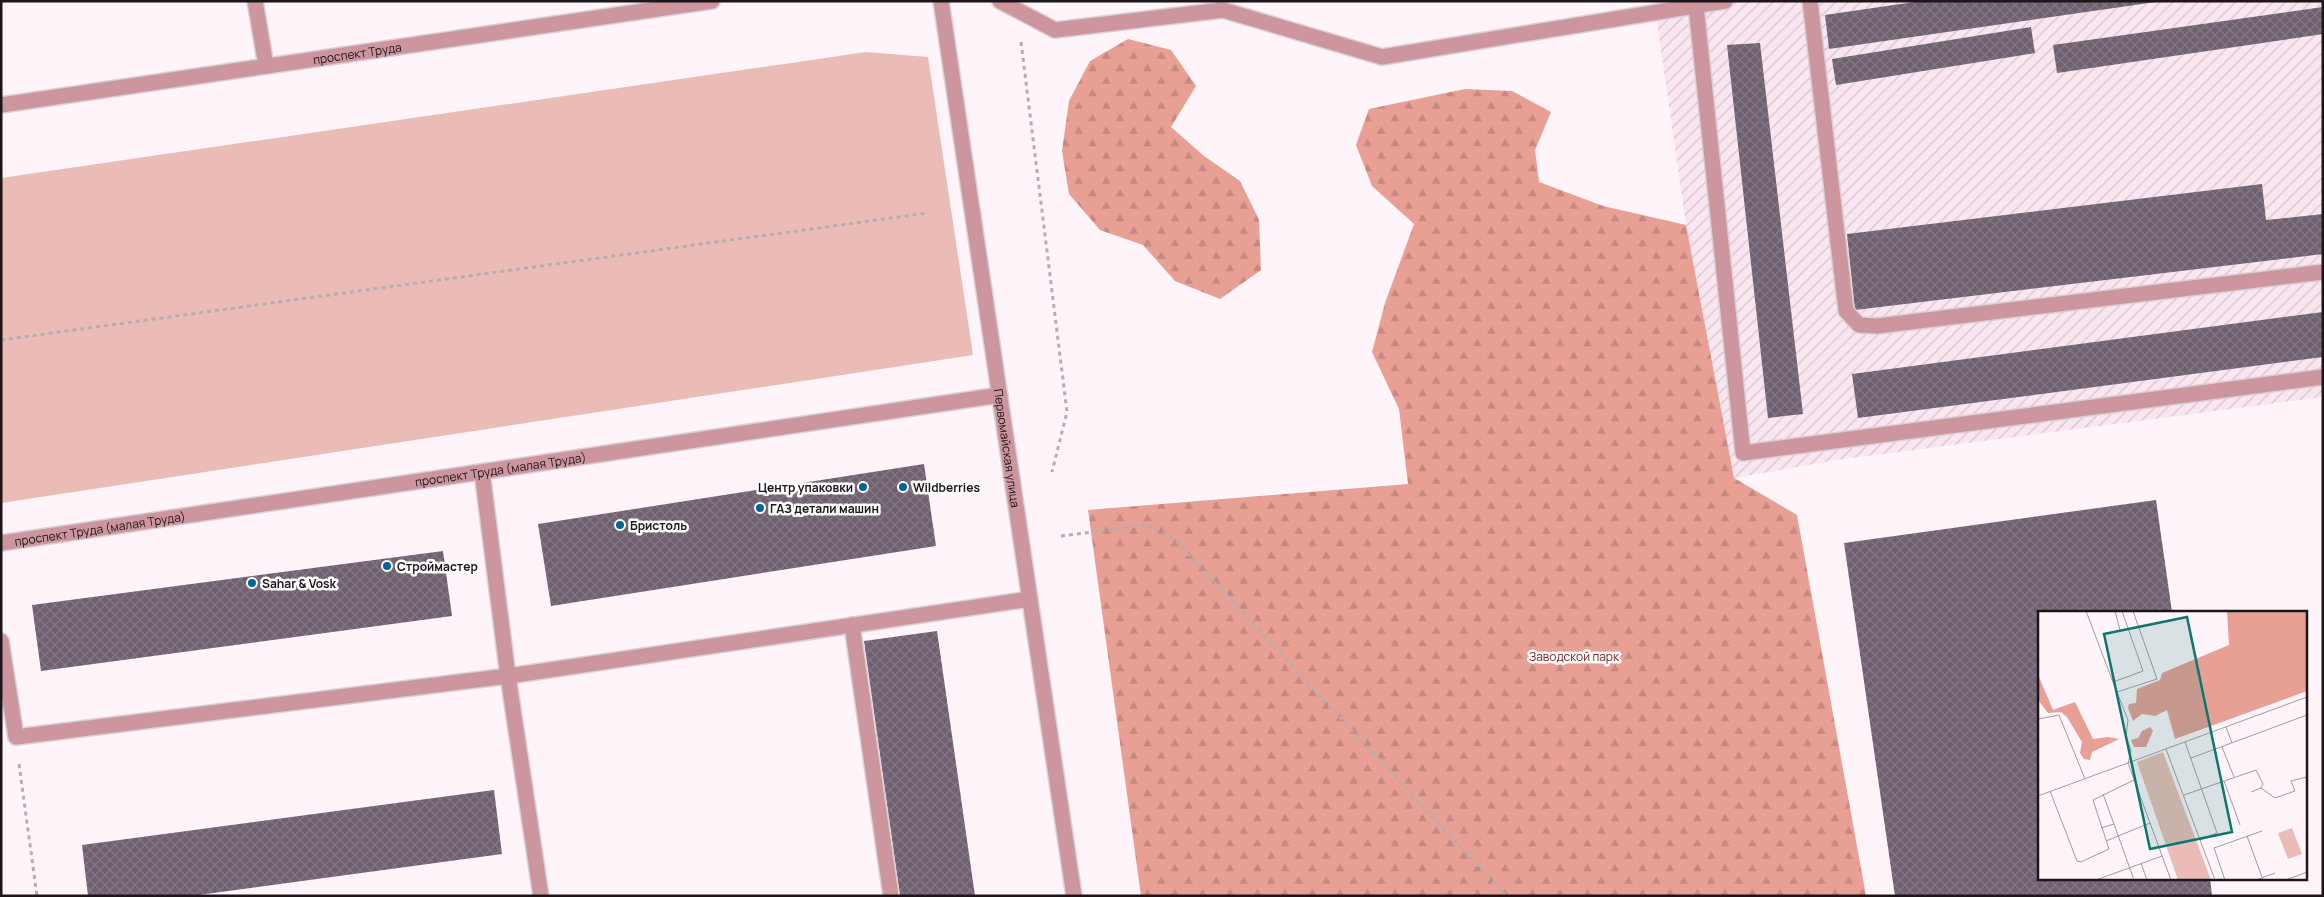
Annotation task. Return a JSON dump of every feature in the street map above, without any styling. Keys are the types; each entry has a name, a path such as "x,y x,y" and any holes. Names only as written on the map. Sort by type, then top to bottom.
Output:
{"street":[{"path":"255,1 266,66"},
{"name":"проспект Труда","path":"1,105 712,1"},
{"name":"Первомайская улица","path":"941,1 1074,896"},
{"path":"1000,1 1055,30 1222,10 1382,57 1725,1"},
{"path":"1810,1 1846,311 1859,325 1877,326 2323,272"},
{"path":"1696,6 1743,453 2323,377"},
{"name":"проспект Труда (малая Труда)","path":"1,543 1000,395"},
{"path":"482,472 508,676 541,896"},
{"path":"1,641 16,736 508,676 1030,599"},
{"path":"852,625 891,896"}],"path":[{"path":"1017,10 1067,412 1052,472"},
{"path":"1,340 928,213"},
{"path":"1061,536 1146,525 1175,540 1506,896"},
{"path":"16,736 37,896"}],"shaded area":[{"path":"1654,1 2323,1 2323,397 1836,460 1734,478 1686,225"},
{"path":"866,52 928,57 973,355 1,503 1,178"}],"green space":[{"path":"1128,39 1171,50 1196,86 1171,127 1204,156 1240,181 1259,220 1261,270 1220,299 1175,281 1143,245 1100,230 1069,194 1062,151 1069,101 1090,61"},
{"name":"Заводской парк","path":"1465,89 1512,91 1551,112 1535,150 1539,182 1603,206 1686,225 1734,478 1797,515 1866,896 1141,896 1088,510 1408,484 1399,409 1372,352 1385,303 1414,224 1372,186 1356,145 1369,109"}],"building":[{"path":"1921,1 2156,2 1829,49 1825,15"},
{"path":"2323,7 2323,34 2057,73 2053,45"},
{"path":"2031,27 2035,53 1836,85 1832,59"},
{"path":"1760,43 1803,414 1768,418 1727,45"},
{"path":"2262,184 2266,220 2323,214 2323,254 1855,310 1847,234"},
{"path":"2323,312 2323,357 1858,418 1852,374"},
{"path":"924,464 936,546 551,606 538,524"},
{"path":"2156,500 2172,611 2038,611 2038,880 2210,880 2212,896 1895,896 1844,543"},
{"path":"443,551 452,616 41,671 32,605"},
{"path":"937,631 975,896 900,896 864,641"},
{"path":"494,790 502,854 191,896 88,896 82,845"}],"place":[{"name":"Центр упаковки","path":"863,487"},
{"name":"Wildberries","path":"903,487"},
{"name":"ГАЗ детали машин","path":"760,508"},
{"name":"Бристоль","path":"620,525"},
{"name":"Строймастер","path":"387,566"},
{"name":"Sahar & Vosk","path":"252,583"}]}
